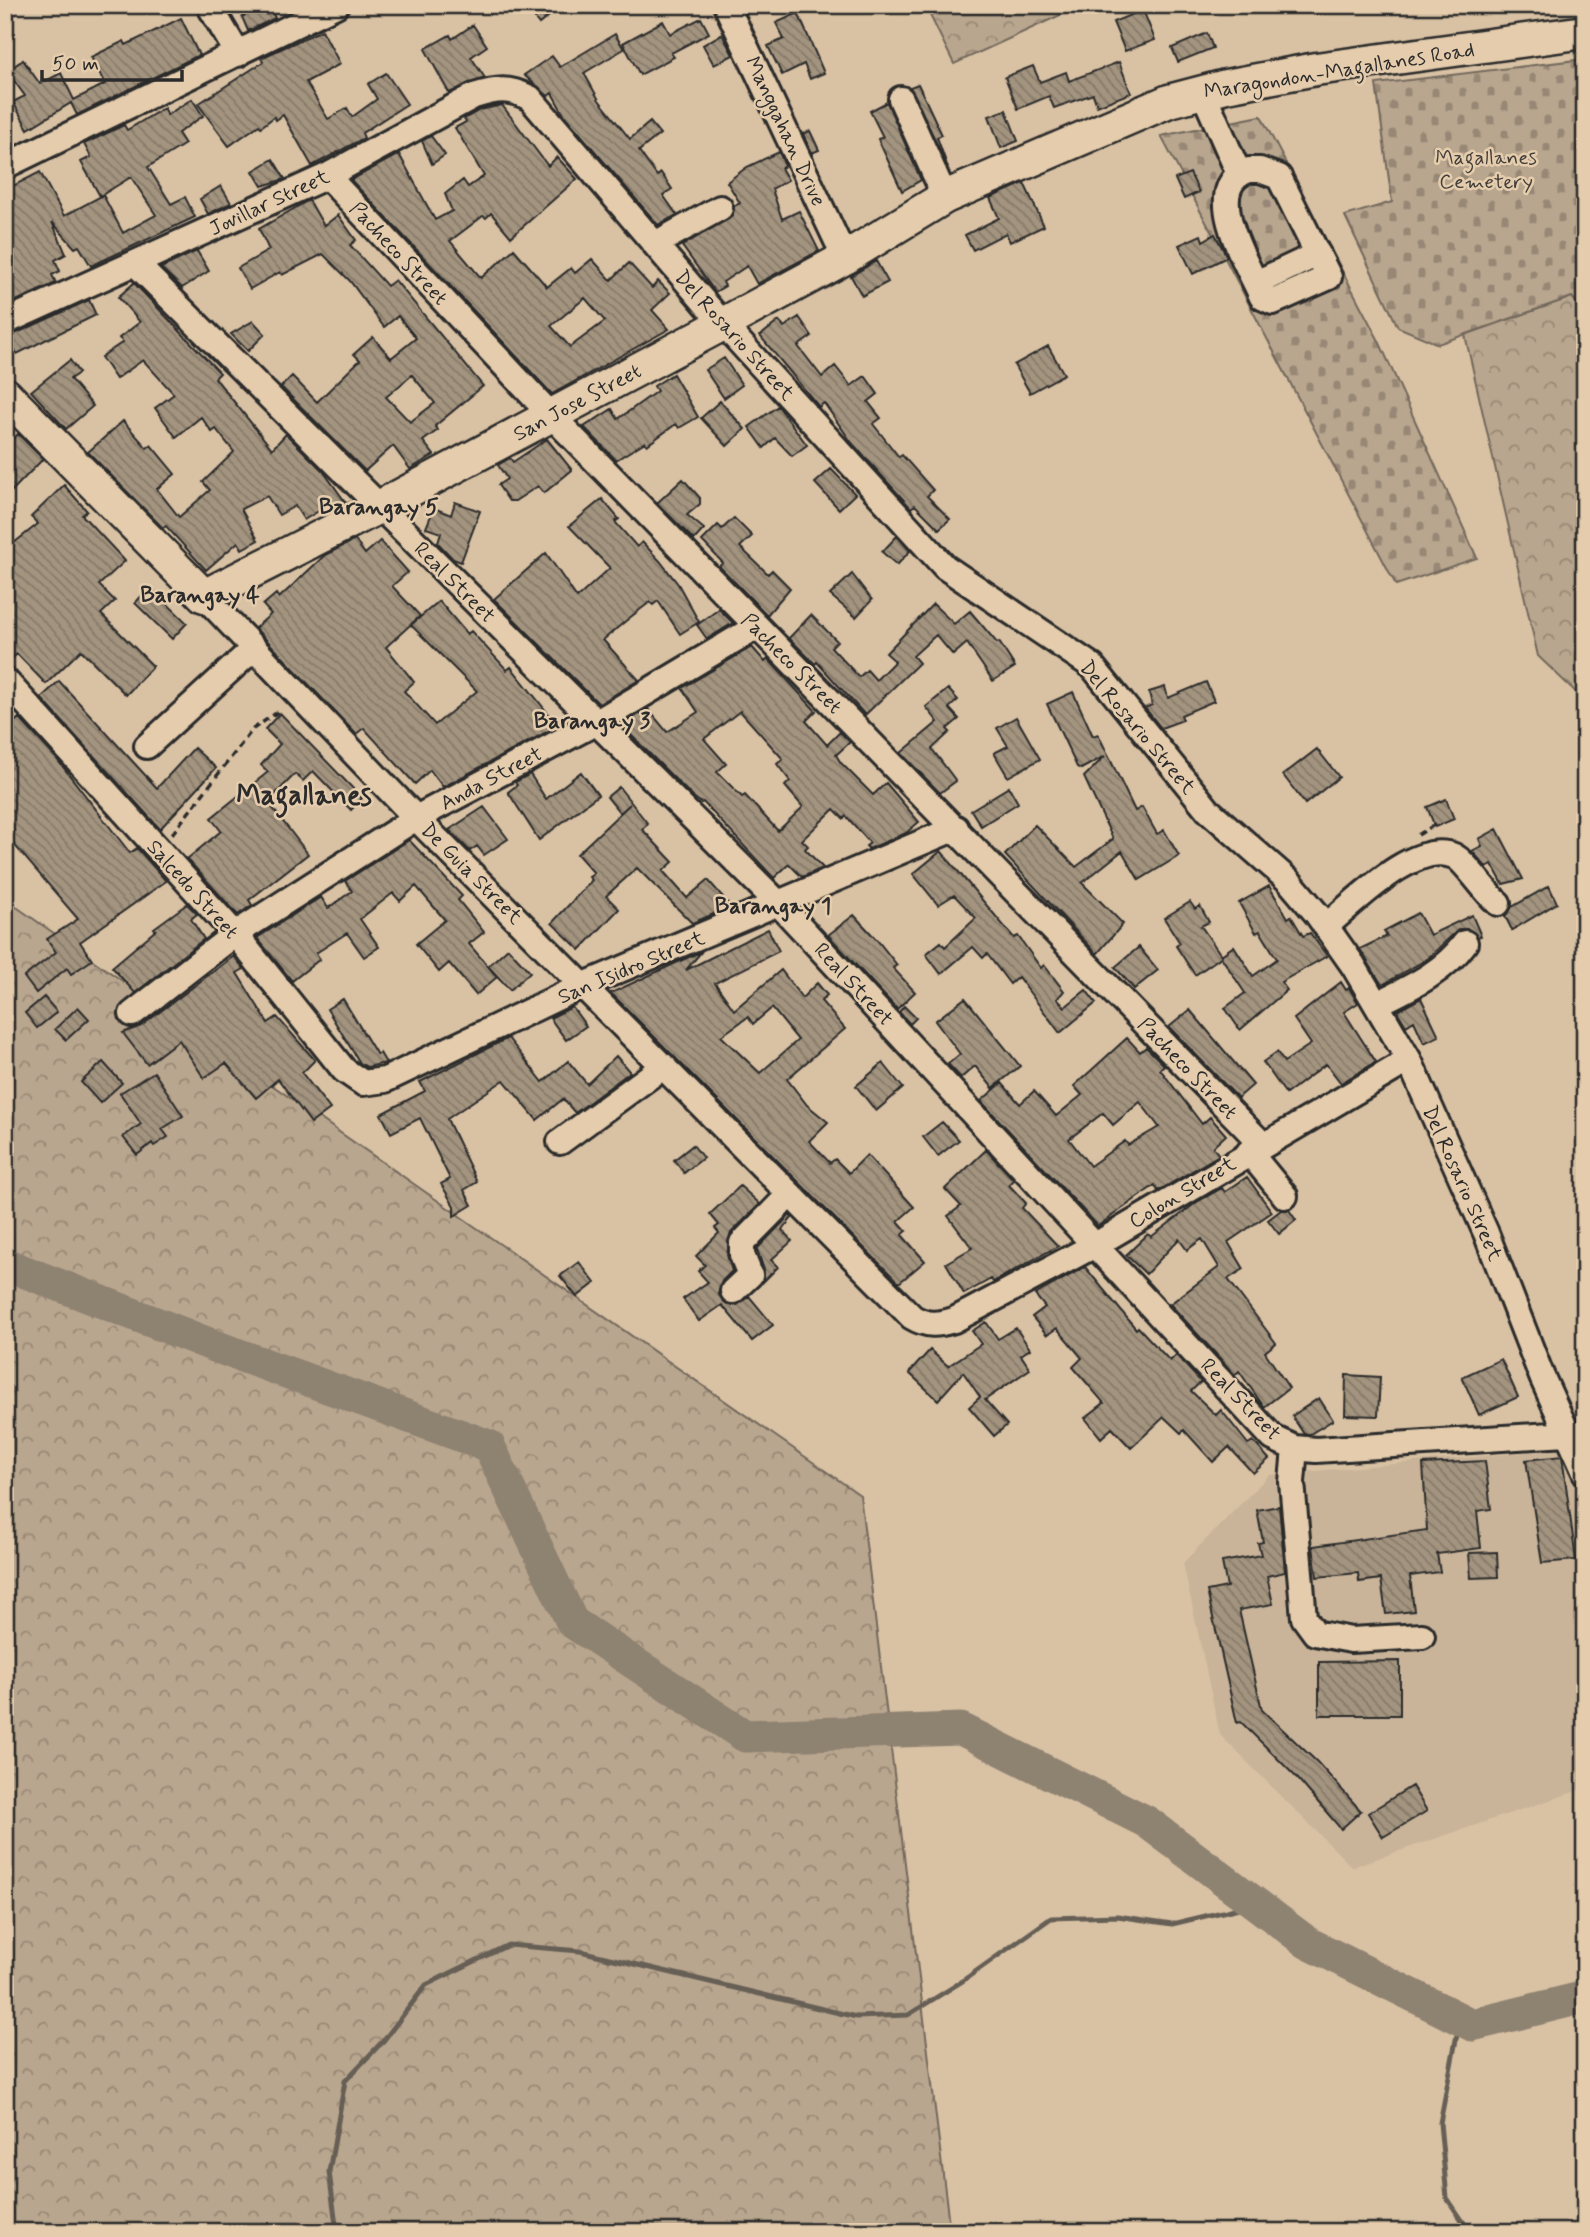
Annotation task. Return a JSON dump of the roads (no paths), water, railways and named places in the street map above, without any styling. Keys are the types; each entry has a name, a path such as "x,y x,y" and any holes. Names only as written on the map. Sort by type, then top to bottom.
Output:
{"main road":[{"name":"Maragondon-Magallanes Road","path":"945,197 1169,101 1203,92 1316,69 1585,32"},
{"name":"San Jose Street","path":"204,596 379,507 723,324 845,258 945,197"},
{"name":"De Guia Street","path":"5,394 204,596"}],"street":[{"path":"209,5 238,54"},
{"path":"5,166 336,5"},
{"name":"Manggahan Drive","path":"726,5 845,258"},
{"name":"Jovillar Street","path":"5,323 327,176 474,96 499,89 512,89 530,99"},
{"path":"1203,92 1239,174"},
{"name":"Del Rosario Street","path":"530,99 723,324 945,567 1092,666 1208,810 1289,881 1326,926 1377,1004 1409,1060 1486,1233 1542,1377 1576,1433 1585,1472"},
{"path":"901,99 945,197"},
{"path":"1260,170 1279,177 1328,278 1269,303 1262,297 1226,212 1227,190 1239,174 1260,170"},
{"name":"Pacheco Street","path":"327,176 551,415 956,828 1255,1148 1286,1196"},
{"path":"655,244 720,208"},
{"name":"Real Street","path":"137,265 780,905 1097,1244 1273,1438 1295,1448 1316,1450 1576,1433"},
{"name":"De Guia Street","path":"204,596 416,818 912,1317 924,1324 937,1325 954,1320"},
{"name":"Anda Street","path":"132,1014 235,934 416,818 597,722 756,627"},
{"path":"147,746 253,649"},
{"name":"Salcedo Street","path":"5,680 235,934 344,1070 363,1083 385,1080"},
{"name":"San Isidro Street","path":"385,1080 583,985 780,905 956,828"},
{"path":"1326,926 1381,878 1410,862 1438,854 1452,855 1461,861 1473,878 1498,903"},
{"path":"1377,1004 1422,981 1456,955 1465,943"},
{"name":"Colon Street","path":"954,1320 1097,1244 1255,1148 1409,1060"},
{"path":"560,1142 664,1066"},
{"path":"733,1291 750,1275 742,1255 742,1244 790,1194"},
{"path":"1295,1448 1292,1482 1304,1618 1315,1633 1351,1640 1422,1636"}],"waterway":[{"path":"5,1264 217,1347 489,1446 572,1622 745,1736 961,1729 1147,1822 1308,1943 1472,2025 1585,1997"},
{"path":"337,2232 329,2172 345,2081 384,2040 426,1985 508,1945 580,1951 856,2017 908,2015 961,1982 1051,1918 1117,1916 1172,1924 1256,1904"},
{"path":"1460,2019 1440,2123 1447,2198 1470,2232"}],"district":[{"name":"Barangay 5","path":"379,506"},
{"name":"Barangay 4","path":"200,594"},
{"name":"Barangay 3","path":"592,720"},
{"name":"Magallanes","path":"304,794"},
{"name":"Barangay 1","path":"773,905"}],"park label":[{"name":"Magallanes Cemetery","path":"1486,169"}]}
